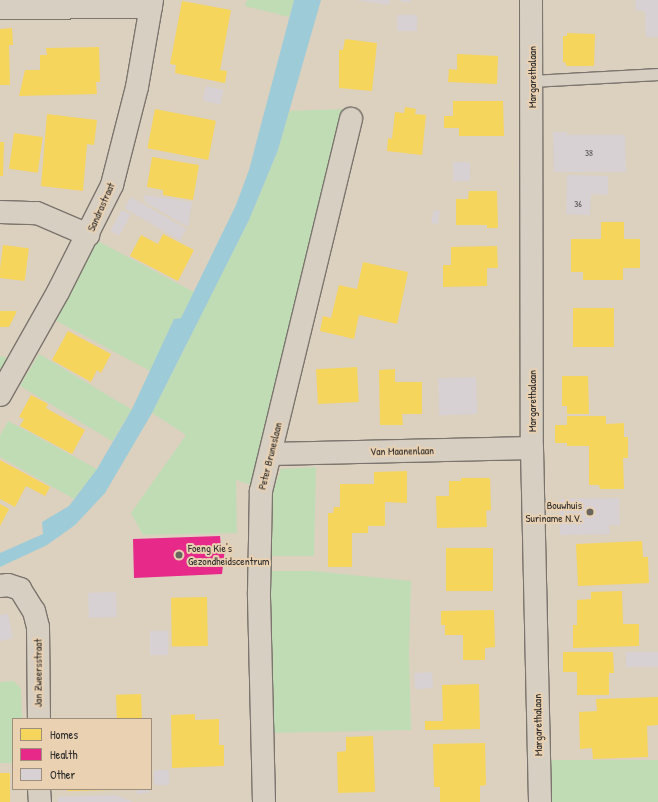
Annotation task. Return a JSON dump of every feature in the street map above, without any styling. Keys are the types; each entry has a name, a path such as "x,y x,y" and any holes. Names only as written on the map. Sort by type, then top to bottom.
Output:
{"street":[{"name":"Margarethalaan","path":"531,0 532,448 540,802"},
{"path":"0,8 152,3"},
{"name":"Sandrastraat","path":"0,395 88,235 112,185 137,87 152,3"},
{"name":"Peter Bruneslaan","path":"264,802 259,592 261,491 351,119"},
{"path":"0,212 37,213 88,235"},
{"name":"Van Maanenlaan","path":"271,454 532,448"},
{"name":"Jan Zweersstraat","path":"0,586 8,585 20,589 34,611 38,627 39,718"},
{"path":"39,790 40,802"}],"lane":[{"path":"532,81 658,74"}],"green space":[{"path":"247,0 294,0 289,17 245,6"},
{"path":"345,109 252,485 236,480 237,533 143,535 131,513 186,435 152,413 249,220 278,150 289,111"},
{"path":"94,239 194,292 181,318 174,319 150,371 53,319"},
{"path":"39,354 132,410 113,441 20,386"},
{"path":"0,356 8,358 0,374"},
{"path":"8,421 97,469 74,499 0,457 0,436"},
{"path":"316,467 314,556 269,556 270,497 281,469"},
{"path":"268,571 313,571 411,581 409,653 411,730 270,733"},
{"path":"13,681 21,688 22,718 12,718 12,763 0,763 0,682"},
{"path":"550,760 658,760 658,802 550,802"}],"water":[{"path":"294,0 321,0 278,150 249,220 152,413 105,493 75,525 47,545 0,567 0,553 43,534 42,522 69,506 97,469 132,409 174,319 181,318 236,205 249,170"}],"building: Homes":[{"path":"182,1 231,10 220,70 227,71 225,83 175,73 176,65 170,64"},
{"path":"12,28 13,45 9,45 10,85 0,85 0,29"},
{"path":"567,33 595,34 594,66 566,66 566,63 563,62 563,36 567,36"},
{"path":"345,39 377,43 372,91 339,88 339,50 343,50"},
{"path":"99,47 100,82 96,82 97,94 19,96 25,70 40,70 40,55 47,55 46,48"},
{"path":"457,54 498,56 497,84 448,82 449,69 457,70"},
{"path":"453,101 503,101 504,136 459,136 459,128 444,128 444,116 453,116"},
{"path":"405,107 416,109 415,114 426,115 422,155 387,151 388,138 392,139 395,112 404,113"},
{"path":"155,109 216,121 208,160 147,148"},
{"path":"47,114 97,120 94,145 87,144 83,191 41,186"},
{"path":"14,133 43,137 38,173 9,169"},
{"path":"0,142 4,142 3,176 0,176"},
{"path":"152,157 199,165 193,200 163,195 163,190 147,187"},
{"path":"469,191 497,191 498,228 487,228 487,225 456,225 456,199 468,199"},
{"path":"601,222 624,222 624,239 640,239 640,268 623,268 623,280 583,280 583,272 571,272 571,239 601,239"},
{"path":"163,234 194,250 178,281 130,256 141,235 158,244"},
{"path":"3,245 29,248 25,281 0,278"},
{"path":"497,246 498,268 487,268 487,286 443,287 443,265 451,265 451,247"},
{"path":"363,262 408,272 397,324 359,315 354,339 320,331 323,316 331,318 339,285 357,289"},
{"path":"573,308 614,308 614,347 573,347"},
{"path":"0,311 17,311 9,327 0,327"},
{"path":"68,331 111,354 101,373 97,370 91,382 52,360"},
{"path":"357,367 359,402 318,404 316,369"},
{"path":"395,369 395,382 422,382 422,414 402,414 403,425 380,425 379,370"},
{"path":"562,376 588,376 589,414 567,414 567,406 562,406"},
{"path":"31,395 48,404 46,408 85,430 72,454 20,426 24,419 19,417"},
{"path":"567,416 606,416 606,424 624,423 624,437 628,437 628,458 623,458 624,489 600,489 599,485 589,485 589,446 567,446 567,443 555,443 555,425 567,425"},
{"path":"0,460 50,487 45,496 26,486 15,507 0,499"},
{"path":"407,471 407,503 385,502 385,526 368,526 368,533 352,533 352,567 328,567 328,513 333,513 334,507 340,507 340,484 374,484 374,472"},
{"path":"461,478 490,478 491,510 486,511 487,527 437,528 436,496 449,496 449,481 461,481"},
{"path":"0,504 9,509 0,526"},
{"path":"642,541 643,557 648,557 649,583 578,586 576,544"},
{"path":"446,548 493,548 493,591 446,591"},
{"path":"622,591 623,624 639,624 639,646 573,648 573,625 577,625 577,600 591,599 591,592"},
{"path":"207,597 208,646 172,647 171,598"},
{"path":"494,610 495,647 485,648 485,660 463,660 463,635 445,635 445,625 441,625 441,611"},
{"path":"563,652 613,652 614,673 609,673 609,695 577,695 577,672 563,672"},
{"path":"479,684 480,729 425,730 425,721 443,721 442,685"},
{"path":"141,694 142,718 117,718 116,695"},
{"path":"658,697 658,725 647,726 648,757 593,759 592,748 580,749 579,712 597,711 596,699"},
{"path":"195,714 195,720 219,719 219,745 224,745 224,766 172,768 171,715"},
{"path":"373,736 375,792 338,793 337,752 346,751 346,737"},
{"path":"485,743 486,785 480,786 480,802 440,802 440,787 434,787 433,744"},
{"path":"0,773 10,773 10,802 0,802"},
{"path":"67,790 116,790 67,791"}],"building: Health":[{"name":"Foeng Kie's Gezondheidscentrum","path":"220,536 221,548 225,548 222,574 134,578 133,539"}],"building: Other":[{"path":"355,0 390,0 389,5"},
{"path":"401,0 411,0 411,2 401,2"},
{"path":"635,0 658,0 658,37 646,37 645,11 636,11"},
{"path":"397,15 417,15 417,31 397,31"},
{"path":"206,86 224,90 220,105 203,101"},
{"path":"553,132 567,132 567,135 625,135 626,172 554,172"},
{"path":"453,162 470,162 470,181 453,181"},
{"path":"567,175 608,176 608,195 591,194 590,215 566,214"},
{"path":"144,195 192,202 188,227 145,202"},
{"path":"131,197 186,229 180,240 124,208"},
{"path":"122,210 131,215 119,236 110,231"},
{"path":"434,210 440,211 438,224 431,223"},
{"path":"476,377 477,414 439,415 438,378"},
{"name":"Bouwhuis Suriname N.V.","path":"619,498 620,525 609,525 610,534 560,535 559,499"},
{"path":"116,592 117,617 89,618 88,593"},
{"path":"8,614 13,638 0,641 0,615"},
{"path":"150,631 168,631 168,655 150,655"},
{"path":"626,652 658,652 658,667 626,667"},
{"path":"432,672 433,688 415,689 414,673"},
{"path":"154,770 169,770 169,785 154,785"},
{"path":"137,790 149,790 149,793 137,794"},
{"path":"116,795 133,802 58,802 58,797"}],"place":[{"name":"Bouwhuis Suriname N.V.","path":"590,512"},
{"name":"Foeng Kie's Gezondheidscentrum","path":"179,555"}]}
